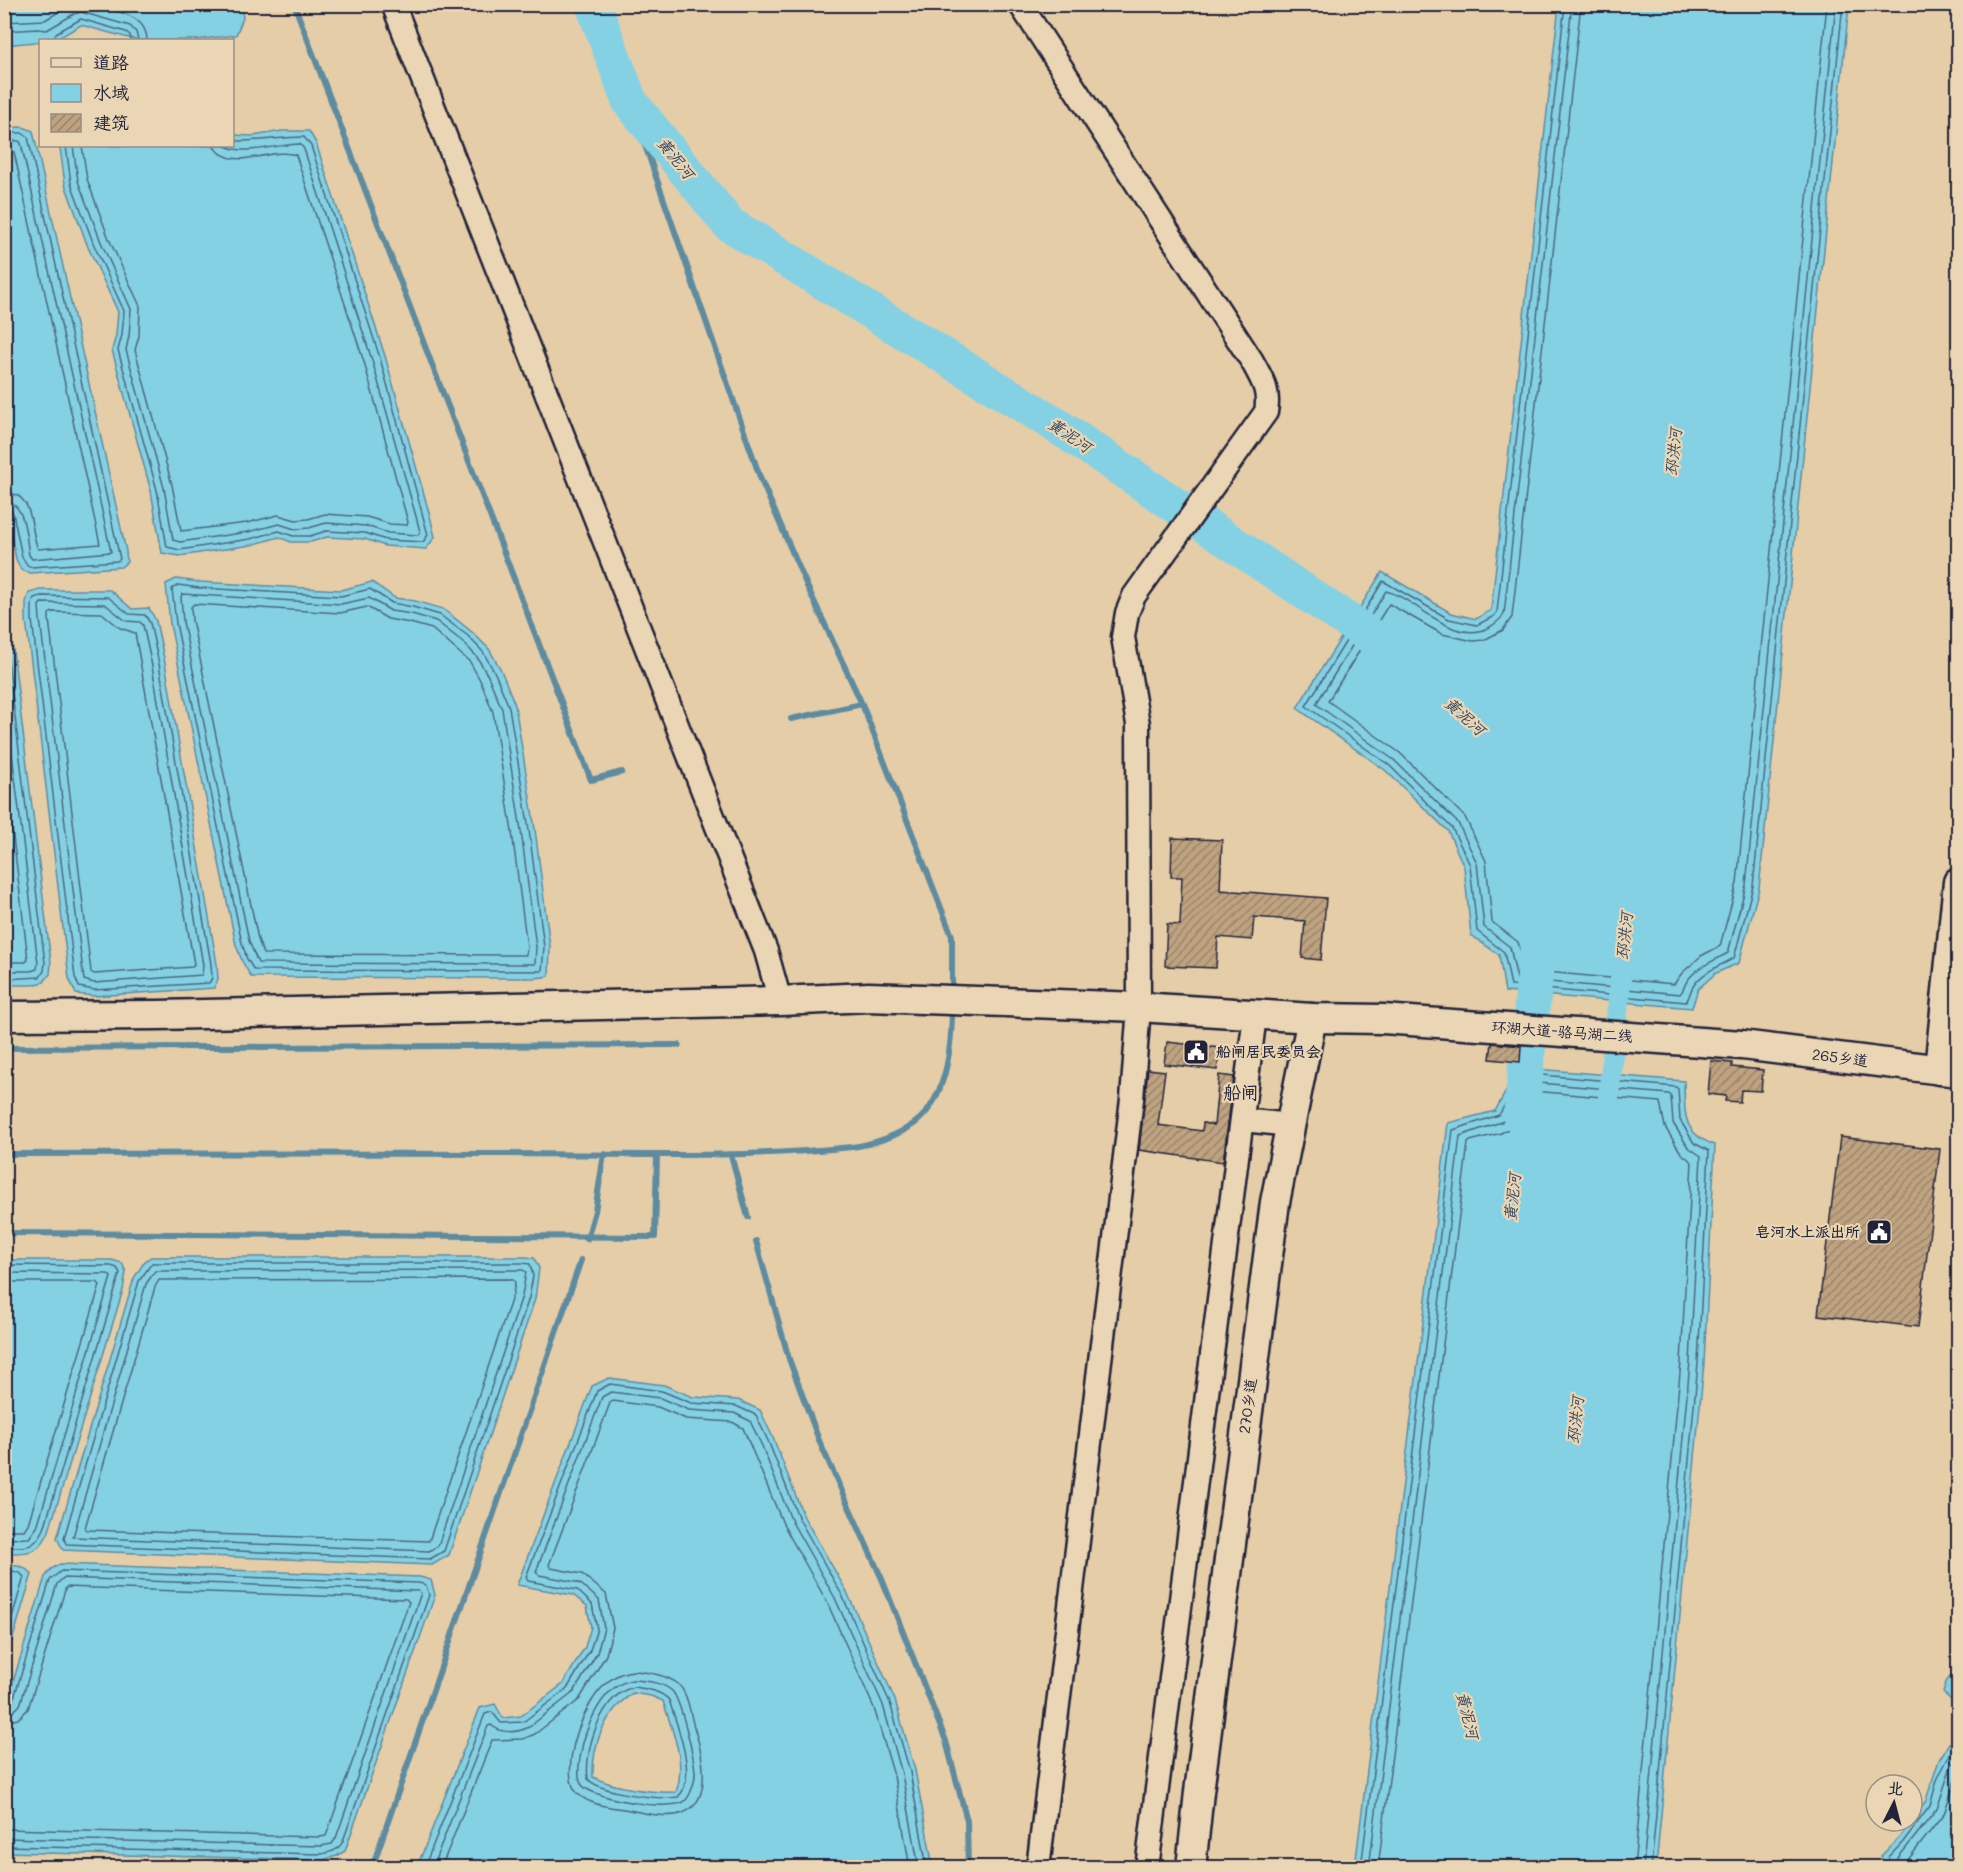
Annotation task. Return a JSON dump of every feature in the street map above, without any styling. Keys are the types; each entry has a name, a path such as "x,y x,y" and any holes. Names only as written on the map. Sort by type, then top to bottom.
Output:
{"street":[{"path":"393,4 766,951 780,1001"},
{"path":"1020,4 1252,361 1266,388 1268,399 1266,412 1134,596 1127,612 1123,637 1138,724 1139,1007 1132,1099 1038,1868"},
{"name":"265乡道","path":"1742,1045 1949,1071 1959,882"},
{"path":"4,1016 158,1015 869,997 1139,1007 1312,1018"},
{"path":"1147,1868 1255,1015"},
{"name":"环湖大道-骆马湖二线","path":"1312,1018 1383,1019 1742,1045"},
{"name":"270乡道","path":"1191,1868 1275,1202 1312,1018"},
{"path":"1242,1120 1291,1125"}],"water":[{"path":"5,4 241,5 243,18 236,35 203,39 132,39 81,25 57,39 39,39 39,42 5,45"},
{"path":"1559,5 1849,5 1759,888 1739,963 1716,973 1698,989 1692,1008 1505,992 1499,955 1471,935 1464,867 1448,831 1385,770 1297,708 1382,572 1451,613 1476,619 1491,610"},
{"path":"23,127 33,131 126,551 127,562 121,567 30,573 21,570 16,559 4,500 4,128"},
{"path":"282,131 309,131 316,143 385,356 430,516 435,537 426,549 385,546 365,539 327,537 311,542 291,542 279,537 251,545 180,556 162,553 151,491 112,350 118,312 88,247 65,184 60,147 234,147 234,135 253,136"},
{"path":"176,579 341,590 372,582 395,598 443,609 489,649 501,670 515,705 535,829 550,947 549,976 536,978 251,977 236,945 170,624 166,584"},
{"path":"40,590 110,590 132,609 149,608 156,621 217,964 218,979 214,988 94,996 76,994 69,978 26,620 26,602 29,593"},
{"path":"5,598 51,963 50,974 44,982 32,985 5,985"},
{"path":"1512,1067 1684,1081 1687,1120 1696,1134 1715,1145 1704,1363 1656,1867 1355,1867 1448,1123 1495,1111 1510,1084"},
{"path":"151,1257 534,1258 539,1268 535,1299 449,1555 432,1565 63,1550 57,1538 134,1278 145,1261"},
{"path":"5,1260 112,1260 122,1263 126,1272 123,1290 49,1531 37,1549 20,1553 4,1553"},
{"path":"609,1378 664,1385 693,1397 738,1400 760,1410 804,1517 847,1592 895,1700 915,1770 933,1867 417,1867 480,1708 495,1704 503,1718 521,1716 563,1684 585,1647 591,1627 587,1606 573,1595 517,1585 592,1386","holes":["633,1693 663,1701 677,1746 680,1769 676,1792 634,1789 593,1777 598,1741 602,1729 615,1709"]},
{"path":"5,1564 23,1567 32,1574 5,1665"},
{"path":"60,1564 420,1577 431,1580 435,1595 345,1851 322,1860 5,1852 5,1708 45,1577 51,1569"},
{"path":"1958,1667 1958,1703 1955,1703 1943,1693 1946,1682"},
{"path":"1949,1743 1958,1743 1958,1867 1885,1867 1881,1856 1903,1833 1924,1833 1924,1804 1939,1760"}],"building":[{"path":"1172,838 1222,840 1220,890 1326,898 1321,960 1302,958 1305,921 1254,917 1252,940 1218,937 1216,968 1165,966 1167,924 1180,925 1182,877 1171,877"},
{"path":"1167,1042 1220,1048 1217,1070 1164,1064"},
{"path":"1492,1043 1521,1046 1520,1062 1490,1059"},
{"path":"1711,1061 1732,1063 1732,1067 1763,1070 1761,1091 1741,1090 1740,1102 1725,1101 1726,1096 1708,1094"},
{"path":"1148,1069 1165,1071 1158,1125 1202,1131 1203,1123 1214,1125 1219,1075 1234,1077 1223,1162 1139,1150"},
{"name":"皂河水上派出所","path":"1840,1137 1940,1149 1918,1327 1818,1315"}],"waterway":[{"path":"294,4 591,780 622,772"},
{"name":"黄泥河","path":"593,4 630,102 729,224 1050,421 1369,635 1390,652"},
{"path":"630,102 761,480 862,704 952,936 952,994"},
{"path":"791,719 862,704"},
{"name":"黄泥河","path":"1521,1117 1538,945"},
{"name":"邳洪河","path":"1608,1102 1621,975"},
{"path":"4,1154 680,1155 766,1153 852,1147 893,1136 908,1128 926,1113 941,1086 946,1070 951,1037 952,1007"},
{"path":"4,1048 679,1045"},
{"path":"587,1239 595,1211 604,1154"},
{"path":"4,1233 655,1237 657,1155"},
{"path":"731,1155 748,1217"},
{"path":"756,1241 789,1359 820,1443 882,1579 946,1741 967,1821 968,1868"},
{"path":"372,1868 581,1260"}],"place":[{"name":"船闸居民委员会","path":"1196,1052"},
{"name":"皂河水上派出所","path":"1879,1232"}],"district":[{"name":"船闸","path":"1241,1093"}]}
